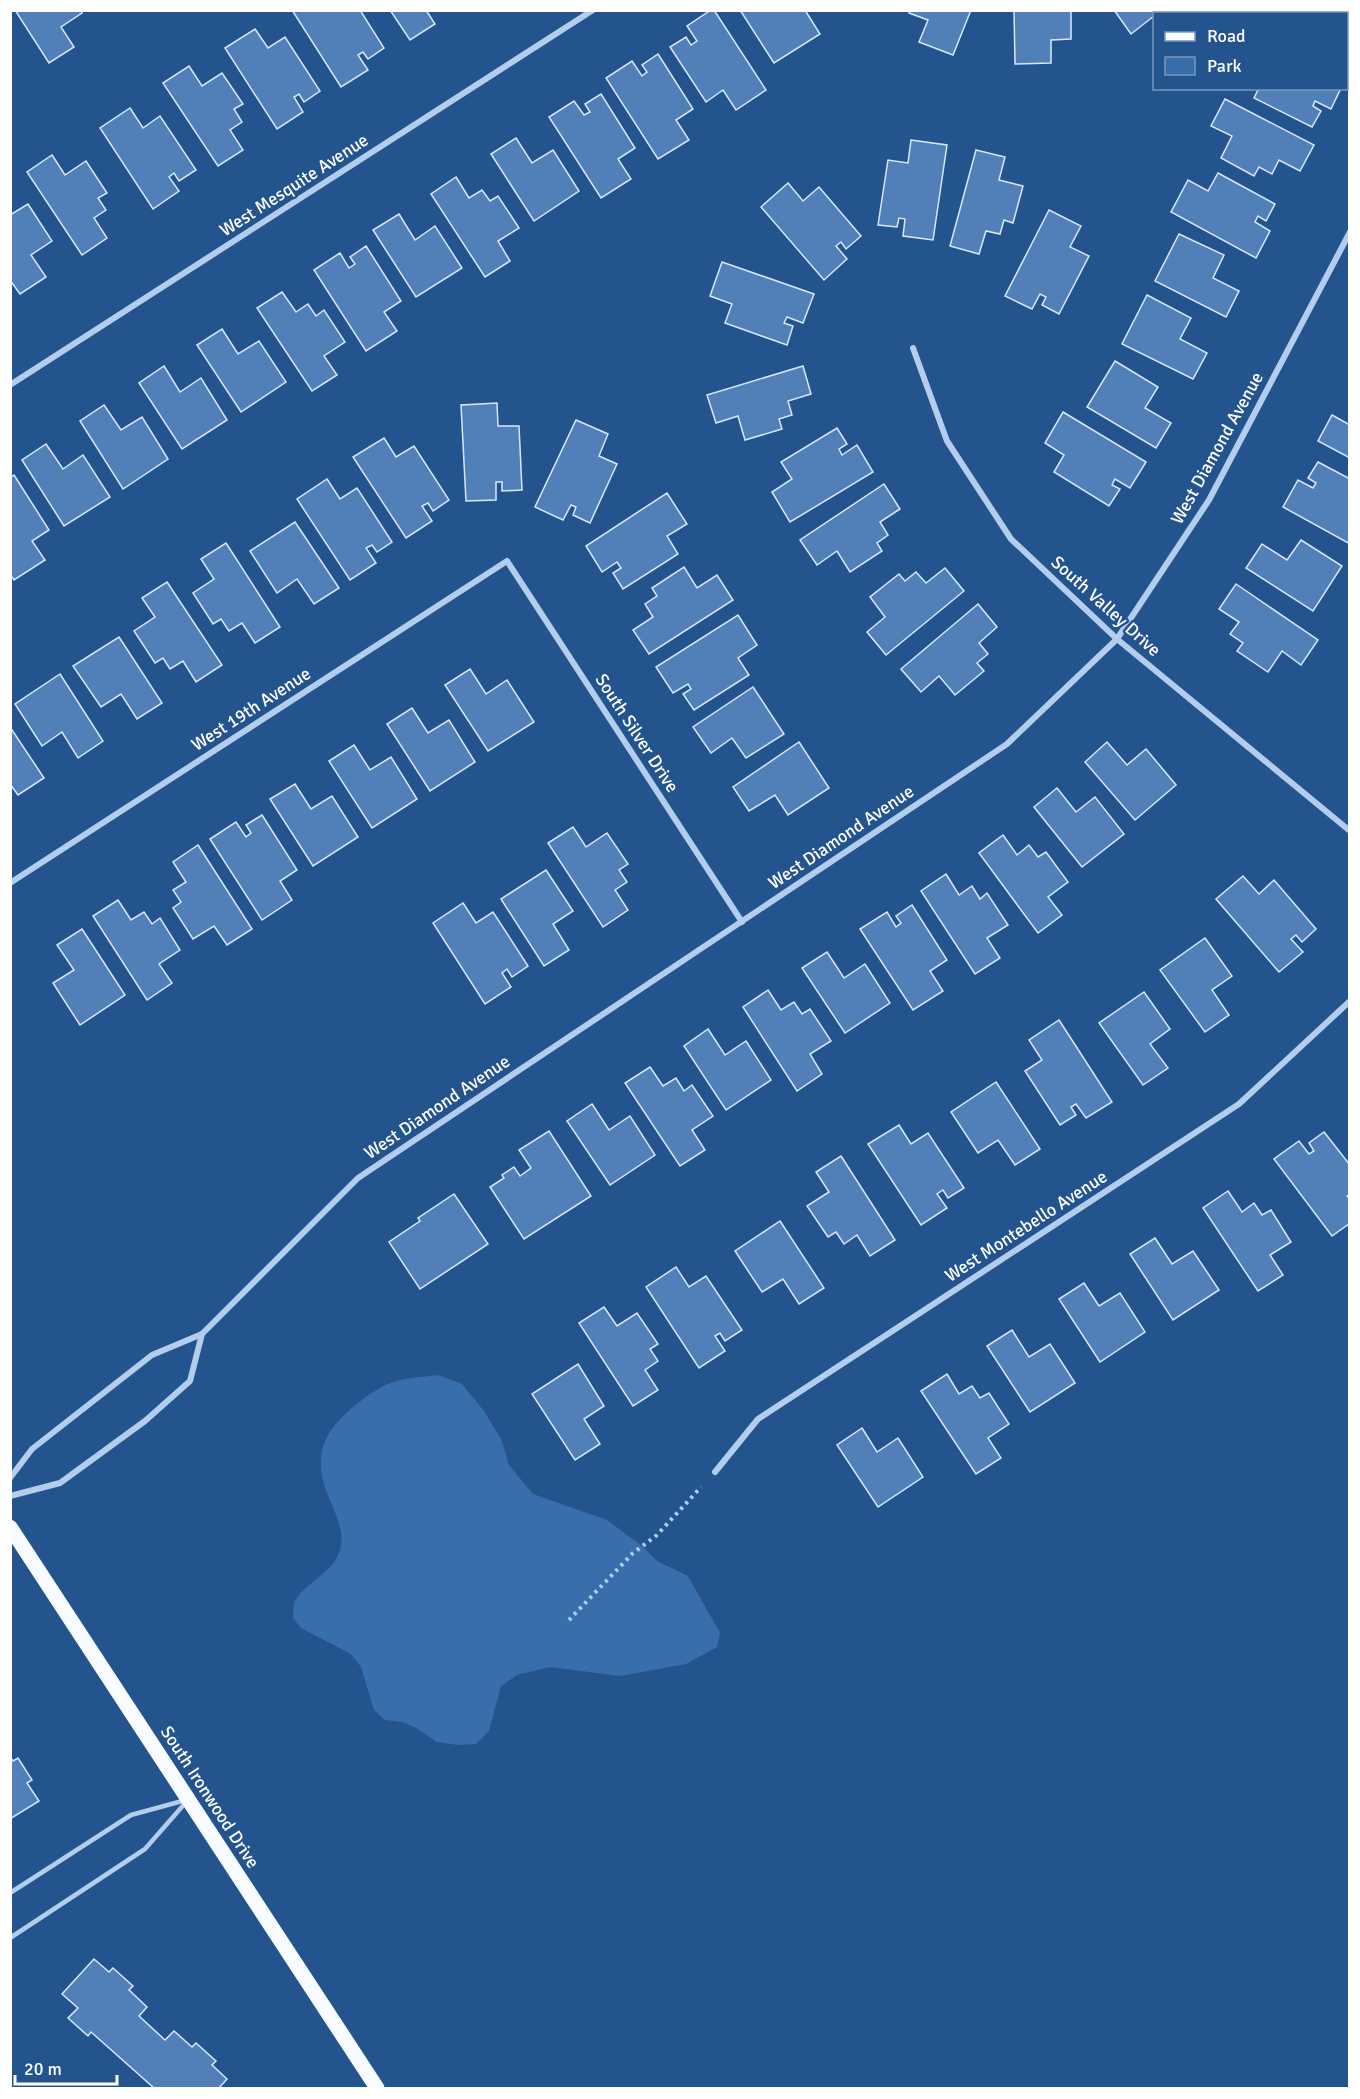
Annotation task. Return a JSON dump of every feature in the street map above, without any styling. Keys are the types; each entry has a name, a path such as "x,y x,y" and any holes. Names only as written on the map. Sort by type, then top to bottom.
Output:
{"main road":[{"name":"South Ironwood Drive","path":"10,1527 378,2088"}],"street":[{"name":"West Mesquite Avenue","path":"10,385 593,10"},
{"name":"West Diamond Avenue","path":"10,1478 32,1449 152,1355 202,1334 358,1178 1007,744 1117,639 1209,500 1350,232"},
{"name":"South Valley Drive","path":"913,348 947,441 1011,539 1117,639 1350,831"},
{"name":"West 19th Avenue","path":"10,883 507,561"},
{"name":"South Silver Drive","path":"507,561 742,922"},
{"name":"West Montebello Avenue","path":"715,1472 758,1419 1239,1104 1350,1001"},
{"path":"10,1496 60,1483 145,1421 190,1381 202,1334"}],"lane":[{"path":"10,1893 131,1815 188,1799"},
{"path":"10,1938 145,1849 188,1799"}],"path":[{"path":"568,1620 633,1553 657,1535 715,1472"}],"green space":[{"path":"438,1375 462,1384 484,1411 501,1439 509,1465 533,1494 607,1520 642,1546 657,1561 688,1576 720,1633 717,1647 686,1664 620,1676 550,1667 517,1675 501,1686 489,1731 476,1744 458,1745 437,1742 402,1722 385,1720 374,1710 361,1667 351,1654 301,1628 293,1618 295,1601 332,1565 342,1542 340,1526 321,1472 323,1448 326,1438 339,1420 371,1393 397,1381"}],"building":[{"path":"15,10 81,10 82,13 61,27 74,47 49,63"},
{"path":"292,10 360,10 384,48 368,59 363,52 358,55 368,70 341,87"},
{"path":"390,10 426,10 435,24 410,40"},
{"path":"714,10 766,90 736,110 723,90 706,102 670,47 686,37 691,45 697,41 687,26"},
{"path":"740,10 805,10 820,34 774,63"},
{"path":"910,10 971,10 953,55 919,42 928,20 909,13"},
{"path":"1014,10 1071,10 1071,39 1051,40 1051,63 1015,64"},
{"path":"1114,10 1159,10 1160,12 1153,12 1153,17 1131,34"},
{"path":"1293,10 1349,10 1348,12 1292,12"},
{"path":"255,29 268,48 285,37 320,91 304,102 299,94 294,97 303,112 277,129 225,48"},
{"path":"1348,32 1350,32 1350,66 1348,65"},
{"path":"658,54 693,109 676,120 689,140 658,159 606,78 632,61 642,76 647,72 642,65"},
{"path":"189,66 202,86 222,73 243,104 234,109 242,122 230,130 243,150 218,166 163,83"},
{"path":"1258,90 1340,90 1331,109 1315,101 1313,106 1321,111 1312,127 1254,98"},
{"path":"601,94 635,148 618,159 631,179 601,198 549,117 574,101 584,115 590,112 585,104"},
{"path":"1225,99 1314,145 1300,171 1279,160 1272,174 1259,167 1254,176 1221,158 1232,136 1211,126"},
{"path":"130,108 143,128 160,116 196,170 179,181 174,173 169,177 179,191 153,209 100,128"},
{"path":"516,138 532,163 553,150 579,191 534,221 491,154"},
{"path":"911,140 947,145 933,240 903,236 905,219 899,218 897,227 878,225 888,160 908,163"},
{"path":"976,150 1005,157 999,180 1023,186 1013,223 1004,220 1000,234 986,231 979,254 950,246"},
{"path":"52,155 65,175 86,161 107,193 98,198 106,210 94,218 107,238 82,255 27,172"},
{"path":"1218,173 1275,204 1266,221 1258,216 1255,222 1270,231 1256,258 1171,212 1188,180 1208,191"},
{"path":"456,177 469,198 482,190 490,201 498,196 519,228 498,241 510,261 485,277 431,194"},
{"path":"788,183 803,201 819,187 861,236 846,249 841,242 836,246 847,259 824,280 761,207"},
{"path":"28,204 52,241 31,255 46,277 20,294 10,280 10,215"},
{"path":"1049,210 1081,226 1070,247 1089,256 1059,314 1042,305 1046,297 1040,294 1032,309 1005,296"},
{"path":"399,214 415,240 435,226 462,268 416,297 373,230"},
{"path":"1179,234 1224,255 1213,278 1239,291 1226,317 1155,281"},
{"path":"366,246 401,301 384,312 397,331 366,351 314,270 340,253 349,268 355,264 350,257"},
{"path":"722,262 814,294 803,323 787,317 784,323 793,326 787,345 725,323 732,304 710,296"},
{"path":"282,292 296,312 308,304 316,316 324,310 345,342 324,356 337,375 312,391 257,308"},
{"path":"1147,295 1191,318 1180,339 1207,353 1193,379 1122,344"},
{"path":"222,329 238,354 259,341 286,382 241,412 197,345"},
{"path":"1115,361 1158,387 1145,408 1171,423 1156,448 1087,407"},
{"path":"164,366 180,392 201,378 227,420 182,449 139,383"},
{"path":"803,366 811,394 788,401 792,415 779,419 782,429 745,440 738,416 716,423 707,395"},
{"path":"497,403 498,426 519,426 522,490 502,491 502,482 496,482 496,500 466,501 461,405"},
{"path":"104,405 121,430 142,417 168,459 123,489 80,421"},
{"path":"1063,412 1146,462 1130,488 1115,479 1112,485 1120,489 1109,506 1054,472 1064,455 1045,443"},
{"path":"1332,415 1350,425 1350,458 1318,441"},
{"path":"576,420 608,434 599,456 617,464 590,523 573,515 576,507 571,505 563,520 535,507"},
{"path":"837,428 847,444 839,449 842,455 857,445 873,472 790,522 772,492 792,479 781,462"},
{"path":"384,438 396,457 414,446 449,500 433,511 428,503 422,506 432,521 406,538 353,457"},
{"path":"46,444 63,469 83,455 110,497 64,526 22,460"},
{"path":"1318,462 1350,479 1350,544 1283,507 1298,480 1313,488 1316,483 1308,478"},
{"path":"14,475 49,530 32,541 45,560 14,580 10,574 10,478"},
{"path":"327,479 340,499 357,488 392,542 377,552 372,545 366,548 376,563 350,580 297,499"},
{"path":"884,484 900,509 880,522 888,535 877,543 882,551 850,572 837,551 817,565 800,540"},
{"path":"667,493 687,524 667,536 678,554 623,589 613,573 621,568 617,562 602,572 586,546"},
{"path":"295,522 339,588 314,604 297,579 277,593 250,551"},
{"path":"1301,540 1342,566 1313,611 1246,568 1262,544 1287,560"},
{"path":"226,543 280,627 255,643 242,623 229,631 221,619 213,624 193,593 214,579 201,559"},
{"path":"684,567 697,588 717,575 733,600 649,654 633,630 653,617 645,604 657,596 652,588"},
{"path":"945,568 964,591 886,655 867,632 885,617 870,597 899,574 905,581 916,572 926,583"},
{"path":"167,582 222,665 196,682 183,661 170,669 163,658 155,663 134,631 155,617 142,598"},
{"path":"1236,584 1318,640 1301,665 1282,651 1268,672 1237,651 1243,643 1230,634 1239,622 1219,609"},
{"path":"978,604 997,627 979,643 988,654 977,663 984,671 955,695 939,676 921,692 901,669"},
{"path":"738,615 757,645 738,658 749,675 694,710 683,694 691,689 688,684 673,693 656,667"},
{"path":"119,637 162,703 137,719 121,694 101,707 73,666"},
{"path":"470,669 486,694 507,680 534,722 488,751 445,685"},
{"path":"60,674 103,741 78,758 62,732 42,746 15,704"},
{"path":"753,687 784,734 746,758 732,738 711,753 693,727"},
{"path":"412,708 428,733 449,720 475,762 430,791 387,724"},
{"path":"10,727 44,778 18,795 10,784"},
{"path":"799,742 829,788 788,815 775,795 749,811 733,787"},
{"path":"1107,742 1127,765 1146,749 1176,785 1135,820 1085,762"},
{"path":"354,745 370,770 391,757 417,799 372,828 329,761"},
{"path":"295,784 311,809 332,796 358,837 313,866 270,799"},
{"path":"1057,788 1076,812 1095,797 1124,834 1082,867 1034,807"},
{"path":"262,815 297,870 280,881 292,900 262,920 210,839 236,822 246,837 251,833 246,825"},
{"path":"573,827 586,847 607,833 628,864 619,870 627,882 615,890 628,910 603,927 548,843"},
{"path":"1003,835 1017,855 1029,845 1038,857 1046,852 1068,882 1048,897 1062,915 1038,933 979,853"},
{"path":"198,845 252,929 227,945 214,926 193,939 173,908 181,902 173,890 186,882 173,862"},
{"path":"546,870 573,911 553,924 569,950 544,966 501,899"},
{"path":"946,874 959,895 972,886 980,899 987,893 1008,925 987,938 1000,958 975,974 921,891"},
{"path":"1243,876 1259,894 1274,880 1316,929 1302,942 1296,935 1291,939 1303,952 1279,972 1216,899"},
{"path":"118,900 131,920 144,912 152,924 160,918 180,950 159,964 172,983 147,1000 93,916"},
{"path":"463,903 476,923 493,912 528,966 512,977 507,969 502,973 511,987 485,1004 433,923"},
{"path":"912,905 947,960 930,971 943,991 913,1010 860,929 887,912 896,927 901,923 896,916"},
{"path":"82,929 125,995 80,1025 53,983 74,970 57,945"},
{"path":"1205,938 1232,976 1212,990 1229,1015 1205,1032 1160,970"},
{"path":"827,952 844,978 865,964 890,1003 845,1033 802,968"},
{"path":"768,990 781,1010 794,1002 802,1014 810,1009 831,1041 810,1054 822,1074 797,1091 743,1007"},
{"path":"1144,992 1170,1029 1150,1044 1168,1068 1143,1085 1099,1023"},
{"path":"1059,1020 1112,1102 1086,1118 1076,1104 1071,1107 1076,1115 1060,1125 1025,1071 1042,1060 1029,1040"},
{"path":"708,1029 725,1055 746,1041 771,1080 726,1110 684,1046"},
{"path":"650,1067 663,1086 676,1078 684,1091 692,1085 713,1116 692,1130 705,1150 680,1166 625,1083"},
{"path":"996,1082 1040,1149 1015,1165 998,1140 978,1153 951,1112"},
{"path":"592,1104 609,1130 630,1116 655,1155 610,1185 567,1121"},
{"path":"899,1125 911,1144 928,1133 964,1188 948,1198 943,1190 937,1194 947,1208 921,1225 868,1144"},
{"path":"549,1131 591,1196 524,1239 490,1187 504,1178 502,1175 514,1167 520,1176 531,1168 519,1150"},
{"path":"1324,1132 1350,1165 1350,1194 1347,1196 1350,1199 1350,1223 1332,1236 1274,1159 1299,1141 1309,1154 1314,1151 1309,1143"},
{"path":"841,1156 895,1240 870,1256 857,1235 844,1244 836,1232 828,1237 807,1206 829,1192 816,1172"},
{"path":"1228,1191 1242,1212 1254,1203 1262,1215 1271,1210 1291,1242 1270,1255 1283,1275 1258,1291 1203,1208"},
{"path":"454,1194 488,1244 420,1289 389,1242 420,1221 418,1218"},
{"path":"780,1221 824,1288 799,1304 783,1279 762,1292 735,1251"},
{"path":"1155,1238 1172,1264 1193,1251 1219,1290 1173,1320 1130,1254"},
{"path":"676,1267 689,1287 706,1276 742,1330 725,1341 720,1333 715,1336 725,1351 699,1368 646,1287"},
{"path":"1084,1283 1099,1306 1120,1293 1145,1332 1100,1362 1059,1299"},
{"path":"604,1307 617,1326 637,1313 658,1344 650,1349 658,1361 645,1370 658,1390 633,1406 579,1323"},
{"path":"1012,1330 1029,1357 1050,1344 1075,1383 1030,1412 987,1346"},
{"path":"578,1364 604,1406 584,1419 600,1444 575,1460 532,1394"},
{"path":"947,1374 959,1394 972,1386 980,1398 989,1393 1009,1424 988,1438 1001,1458 976,1474 921,1391"},
{"path":"862,1428 877,1452 898,1438 923,1477 878,1507 837,1445"},
{"path":"10,1757 13,1761 18,1758 32,1780 27,1783 39,1801 10,1819"},
{"path":"94,1959 109,1972 113,1968 133,1986 129,1990 147,2007 139,2016 165,2040 174,2031 192,2047 196,2043 216,2061 212,2065 227,2079 219,2088 154,2088 91,2032 88,2036 68,2018 78,2008 62,1994"}]}
